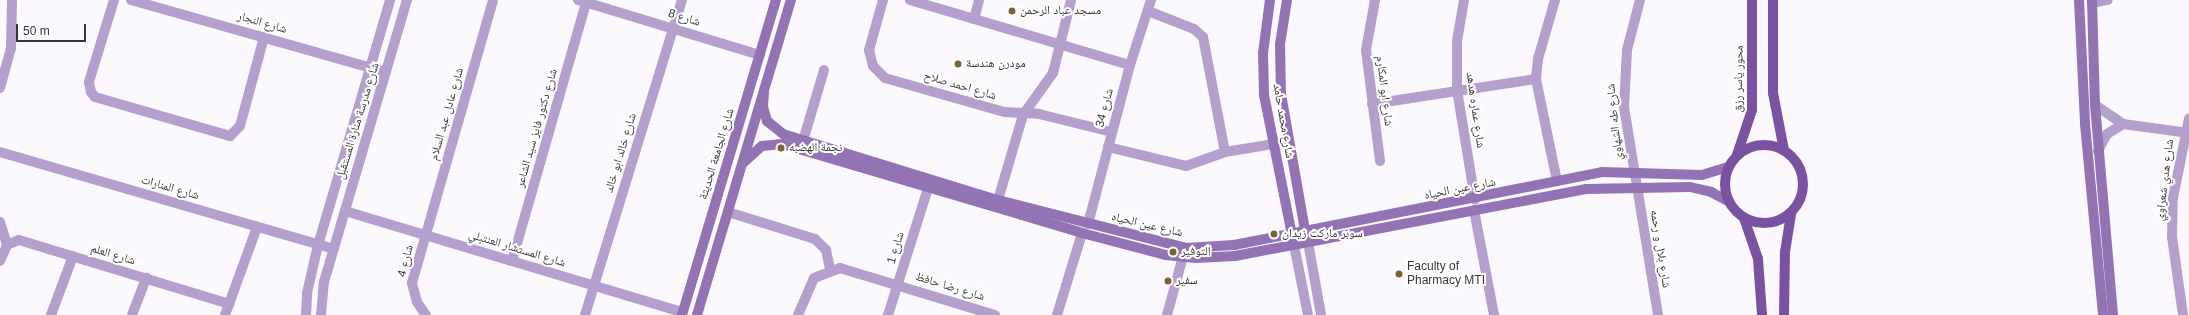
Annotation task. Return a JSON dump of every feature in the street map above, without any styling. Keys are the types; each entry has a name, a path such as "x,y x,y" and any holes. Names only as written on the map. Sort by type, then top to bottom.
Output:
{"main road":[{"name":"محور ياسر رزق","path":"1737,155 1752,110 1752,0"},
{"path":"1772,0 1773,93 1784,150"},
{"path":"1762,315 1758,260 1744,218 1730,202 1725,181 1729,167 1737,155 1764,144 1784,150 1799,166 1803,180 1800,201 1791,213 1785,252 1784,315"},
{"path":"1744,218 1765,224 1791,213"}],"street":[{"path":"0,88 11,48 12,0"},
{"path":"114,0 90,82 91,92 96,97 230,136 240,126 264,37"},
{"name":"شارع النجار","path":"131,0 386,72"},
{"name":"شارع مدرسة منارة المستقبل","path":"306,315 307,293 318,245 390,0"},
{"name":"شارع مدرسة منارة المستقبل","path":"321,315 321,296 333,249 407,0"},
{"name":"شارع عادل عبد السلام","path":"426,235 493,0"},
{"name":"شارع خالد ابو خالد","path":"594,286 672,28 682,0"},
{"name":"شارع الجامعة الحديثة","path":"682,314 776,0"},
{"path":"697,315 791,0"},
{"name":"شارع احمد صلاح","path":"882,0 869,50 878,73 900,83 1023,115 1039,114 1112,132"},
{"path":"910,0 1130,65"},
{"path":"974,19 979,0"},
{"path":"998,200 1023,115 1051,80 1071,0"},
{"name":"شارع 34","path":"1088,224 1130,65 1152,0"},
{"name":"شارع محمد حامد","path":"1270,0 1263,74 1274,144 1294,245"},
{"name":"شارع محمد حامد","path":"1287,0 1280,44 1281,94 1308,242"},
{"name":"شارع ابو المكارم","path":"1375,0 1366,50 1380,161"},
{"name":"شارع عماره هدهد","path":"1464,0 1457,41 1457,90 1474,205 1494,315"},
{"path":"1555,0 1538,59 1536,79 1557,181"},
{"name":"شارع طه الشهاوي","path":"1638,187 1634,171 1623,79 1627,50 1640,0"},
{"path":"2079,0 2085,124 2103,315"},
{"path":"2108,0 2092,1 2094,106 2113,315"},
{"name":"شارع 8","path":"582,1 760,55"},
{"name":"شارع دكتور فايز سيد الشاعر","path":"512,261 582,1"},
{"path":"1148,12 1194,29 1203,38 1225,152"},
{"path":"803,141 824,70"},
{"path":"1372,104 1536,79"},
{"name":"شارع عين الحياه","path":"764,92 764,114 771,126 803,141 998,200 1088,224 1184,253 1224,247 1305,231 1577,190 1638,187 1697,188 1730,202"},
{"path":"2094,106 2123,124 2187,133"},
{"name":"شارع هدي شعراوي","path":"2183,315 2172,237 2174,198 2189,119"},
{"path":"2098,151 2107,134 2123,124"},
{"name":"شارع عين الحياه","path":"743,163 762,146 782,144 1082,233 1184,253 1222,257 1294,245 1474,205 1557,181 1634,171 1702,175 1729,167"},
{"path":"1108,147 1179,166 1194,165 1225,152 1274,144"},
{"name":"شارع المنارات","path":"0,152 333,249"},
{"name":"شارع بلال و رحمه","path":"1638,187 1658,315"},
{"name":"شارع 1","path":"888,315 928,188"},
{"name":"شارع المستشار العنتبلي","path":"345,211 682,314"},
{"path":"728,212 815,239 826,250 830,269 814,278 808,286 798,315"},
{"path":"0,222 7,245 0,260"},
{"path":"225,315 257,227"},
{"path":"1057,315 1082,233"},
{"name":"شارع 4","path":"426,235 412,283 417,302 426,315"},
{"name":"شارع العلم","path":"7,245 19,240 229,304"},
{"path":"1308,242 1321,315"},
{"path":"1294,245 1308,315"},
{"path":"1167,315 1184,253"},
{"path":"51,315 73,256"},
{"path":"696,266 710,271"},
{"name":"شارع رضا حافظ","path":"830,269 898,285 995,315"},
{"path":"132,315 146,278"},
{"path":"585,315 594,286"}],"place":[{"name":"مسجد عباد الرحمن","path":"1012,11"},
{"name":"مودرن هندسة","path":"958,64"},
{"name":"نجمة الهضبه","path":"781,148"},
{"name":"سوبر ماركت زيدان","path":"1274,234"},
{"name":"التوفير","path":"1173,252"},
{"name":"Faculty of Pharmacy MTI","path":"1399,274"},
{"name":"سفير","path":"1168,281"}]}
